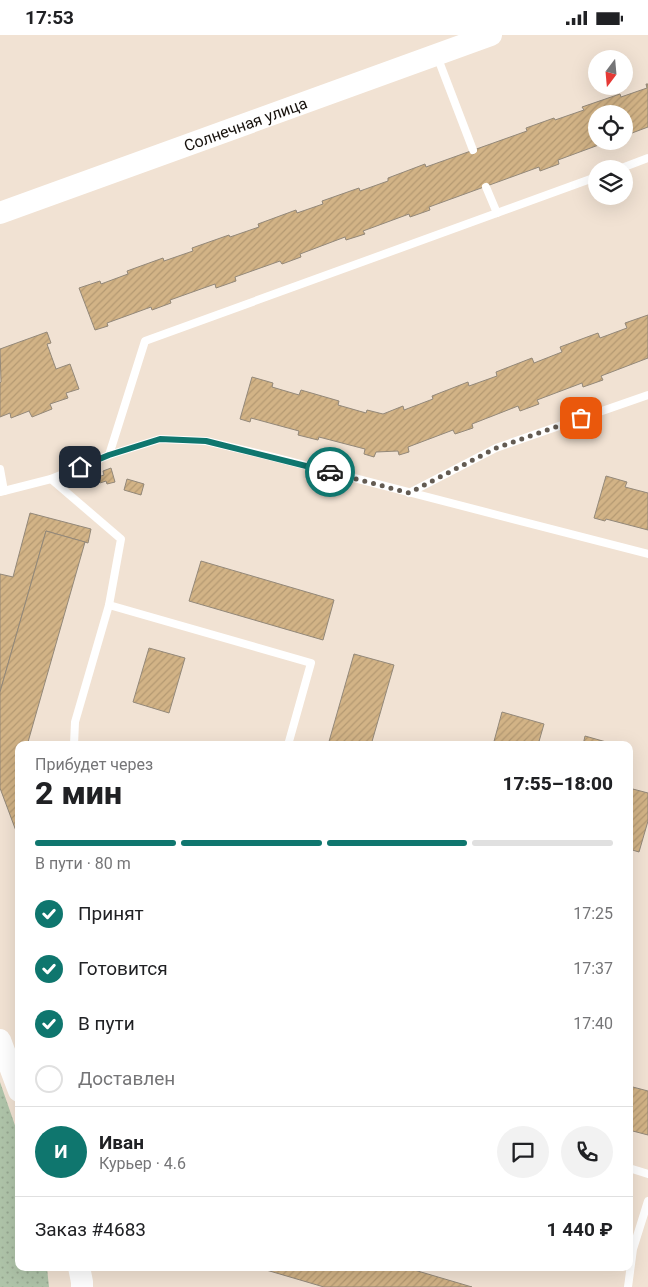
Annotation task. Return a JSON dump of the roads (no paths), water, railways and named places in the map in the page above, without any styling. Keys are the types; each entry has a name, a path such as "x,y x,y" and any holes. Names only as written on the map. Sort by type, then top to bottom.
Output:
{"main road":[{"name":"Солнечная улица","path":"0,213 491,35"},
{"path":"0,1040 15,1080"},
{"path":"80,1271 82,1287"}],"lane":[{"path":"437,55 473,150"},
{"path":"633,164 648,158"},
{"path":"109,455 145,341 588,180"},
{"path":"486,187 498,213"},
{"path":"409,493 496,448 648,395"},
{"path":"0,469 2,491 51,479 109,455 160,439 206,441 648,554"},
{"path":"51,479 121,539 109,605 75,722 74,741"},
{"path":"109,605 311,663 289,741"},
{"path":"633,1169 648,1174"},
{"path":"633,1249 648,1201"},
{"path":"628,1287 630,1271"}]}
